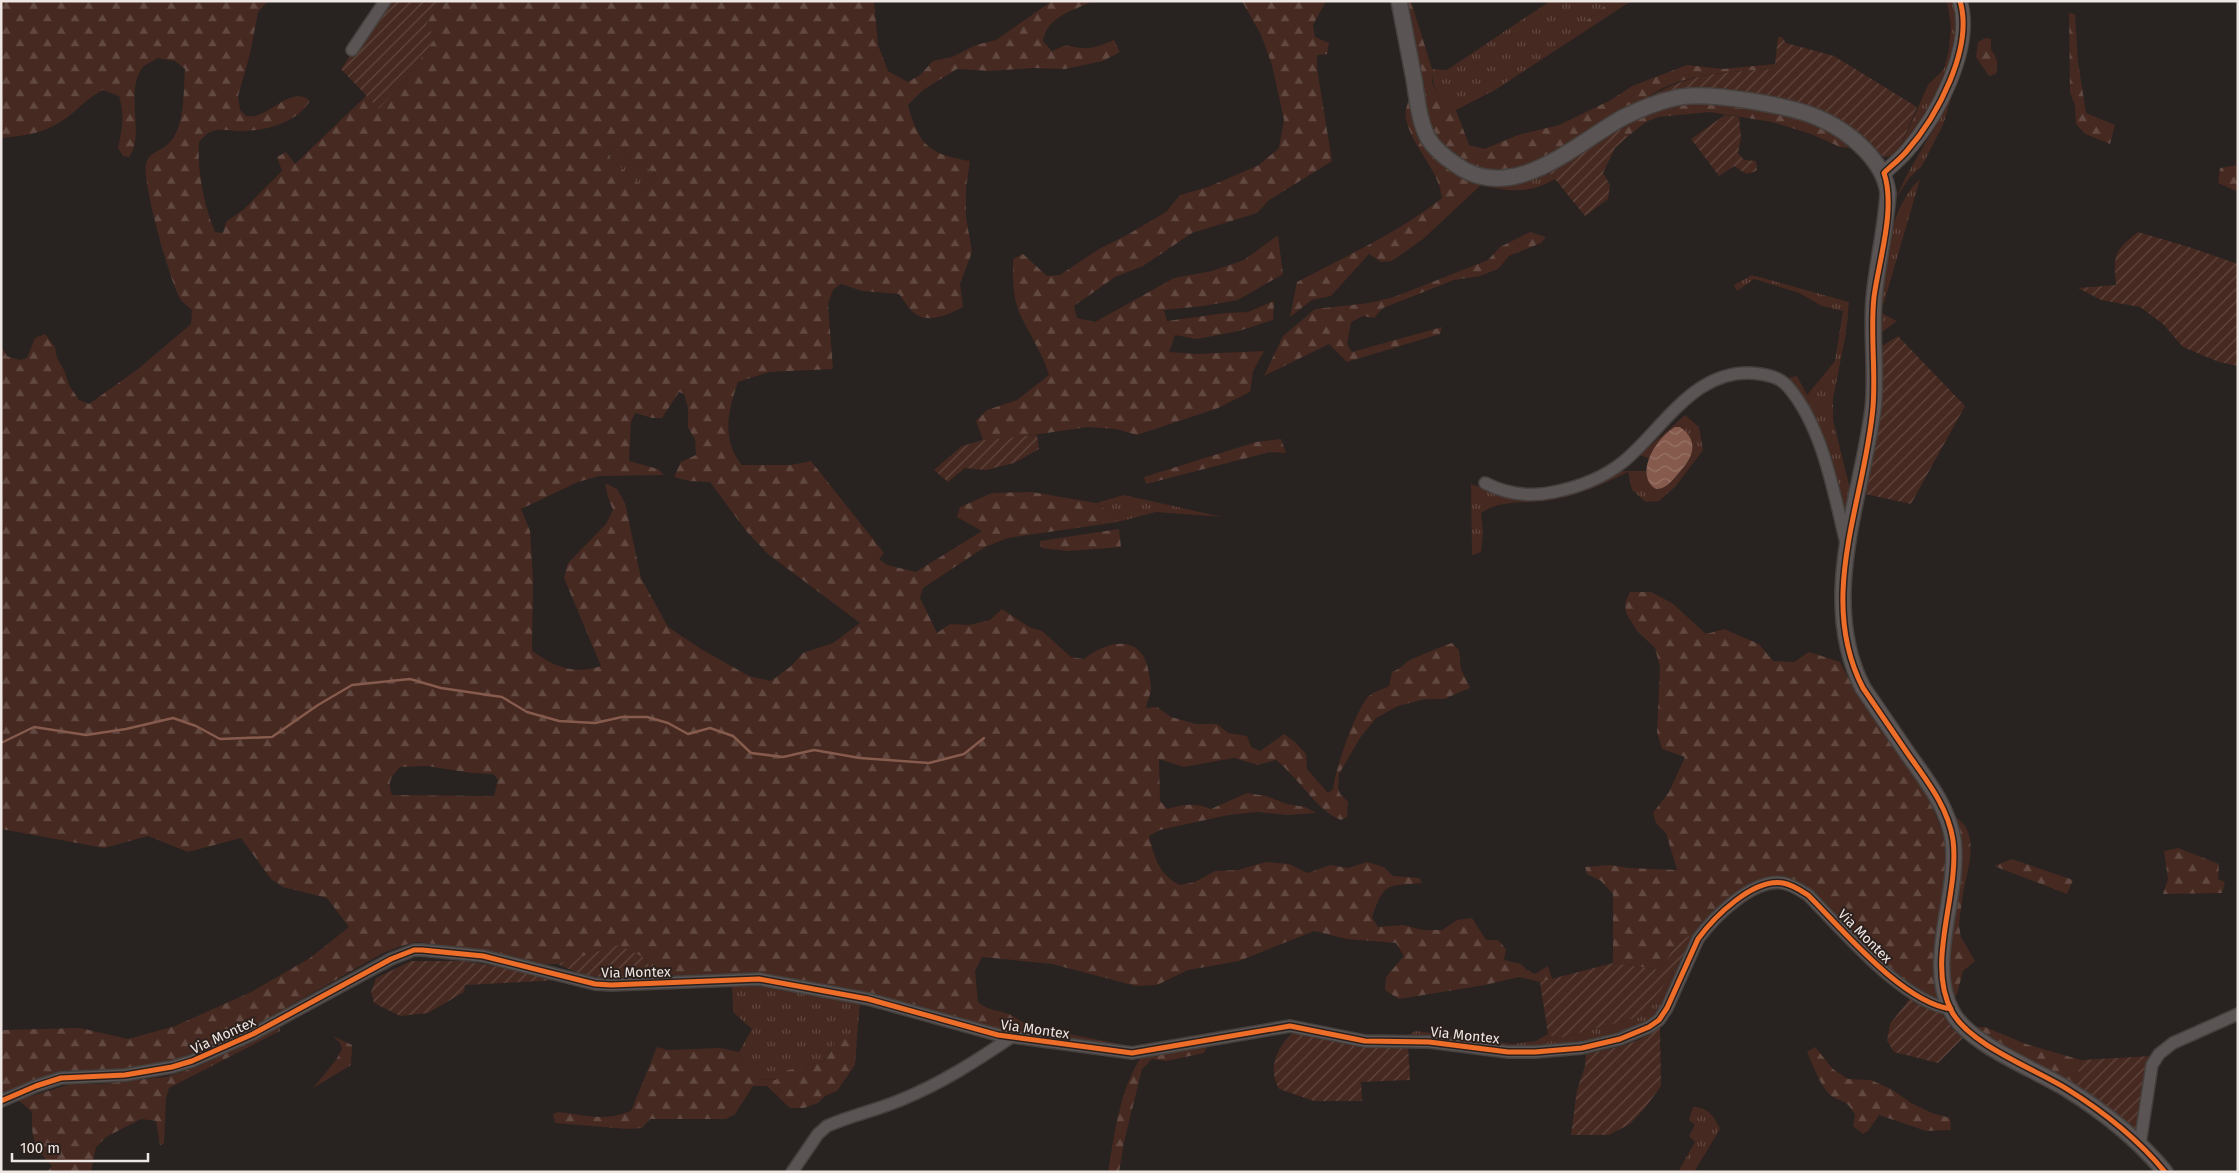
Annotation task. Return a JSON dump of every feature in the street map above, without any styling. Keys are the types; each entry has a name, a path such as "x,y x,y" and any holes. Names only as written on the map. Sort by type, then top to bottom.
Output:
{"main road":[{"path":"1399,1 1419,110 1428,138 1445,157 1460,168 1482,178 1507,178 1552,164 1623,118 1650,106 1676,97 1708,96 1785,107 1815,116 1837,126 1871,157 1884,173 1888,193 1874,299 1873,407 1848,547 1842,613 1844,636 1853,669 1862,688 1938,797 1949,822 1955,867 1942,970 1943,988 1950,1009 1966,1029 1989,1046 2065,1088 2104,1113 2140,1144 2165,1172"}],"street":[{"path":"352,50 385,1"},
{"path":"1884,173 1906,152 1924,129 1955,69 1962,48 1964,30 1960,1"},
{"path":"1485,483 1512,494 1539,495 1570,489 1598,478 1623,462 1698,388 1724,376 1746,372 1776,377 1796,397 1826,462 1848,547"},
{"name":"Via Montex","path":"1,1101 60,1078 125,1075 172,1067 192,1061 253,1034 391,959 414,950 483,956 595,984 612,985 759,979 868,999 971,1029 1010,1038 1132,1052 1290,1026 1365,1041 1428,1042 1522,1052 1582,1048 1636,1033 1658,1020 1667,1008 1704,930 1743,896 1760,886 1772,883 1783,883 1796,887 1808,895 1905,990 1936,1005 1950,1009"},
{"path":"2140,1144 2154,1059 2173,1043 2238,1014"},
{"path":"792,1172 818,1134 827,1126 902,1100 933,1086 963,1070 1010,1038"}],"green space":[{"path":"1,1 268,1 258,12 250,54 238,96 240,110 246,116 255,116 297,96 304,97 310,101 298,114 273,127 241,131 214,131 207,134 199,142 200,176 208,211 215,232 223,233 226,222 244,209 282,171 277,157 286,152 295,164 367,95 379,109 409,75 436,37 426,25 432,13 448,1 874,1 878,45 888,71 908,82 920,75 933,61 952,57 976,45 996,40 1052,1 1093,1 1069,11 1055,20 1045,33 1043,41 1052,51 1065,46 1091,48 1114,40 1120,52 1103,61 1065,69 1033,68 990,71 957,69 923,90 908,105 917,130 928,146 945,155 970,161 966,188 966,217 972,252 960,284 963,307 940,317 923,317 912,311 899,294 862,291 841,284 833,290 828,304 833,369 769,372 738,382 731,403 728,425 731,445 735,455 742,465 791,465 811,461 884,553 879,559 887,565 916,572 982,531 957,517 960,507 992,493 1032,492 1096,503 1113,515 1118,522 1008,538 985,547 923,588 920,598 937,633 950,624 969,625 990,620 1002,609 1029,627 1042,631 1071,657 1084,659 1104,647 1114,644 1133,646 1146,661 1149,674 1151,689 1146,708 1157,707 1171,717 1196,724 1217,724 1228,733 1247,736 1251,747 1260,751 1284,734 1306,754 1307,769 1328,793 1333,789 1342,755 1357,715 1368,697 1389,686 1392,672 1408,661 1452,643 1459,650 1461,669 1470,688 1444,699 1425,699 1398,706 1376,718 1360,738 1339,774 1338,787 1340,794 1348,802 1347,817 1341,820 1332,816 1276,760 1258,765 1234,758 1184,767 1159,759 1160,801 1167,809 1189,805 1211,809 1247,793 1266,796 1287,804 1305,807 1316,813 1288,815 1257,812 1228,815 1160,830 1149,836 1153,851 1158,865 1167,876 1180,885 1195,882 1215,871 1238,870 1266,862 1289,864 1308,873 1330,865 1348,868 1367,862 1384,867 1393,876 1419,878 1422,883 1394,886 1384,892 1372,917 1378,927 1403,925 1423,930 1442,930 1457,920 1472,918 1486,940 1498,940 1506,949 1504,960 1521,964 1535,974 1548,966 1552,979 1540,982 1519,977 1485,985 1399,999 1385,990 1386,977 1404,956 1396,943 1347,939 1314,931 1239,961 1188,970 1157,985 1136,986 1052,964 982,957 975,971 978,1002 988,1008 1014,1016 1019,1020 1021,1033 1000,1031 856,990 801,981 733,974 657,976 643,957 591,954 557,964 536,965 476,950 417,942 383,953 256,1025 198,1051 176,1059 128,1069 66,1071 53,1074 1,1095 1,1030 80,1028 128,1039 175,1026 251,992 310,958 349,927 327,898 283,887 271,879 241,838 188,852 148,836 104,848 1,829 1,346 7,356 19,360 27,358 35,338 45,334 55,347 57,358 64,370 69,385 79,400 89,404 138,369 191,324 192,310 181,300 176,291 164,255 152,210 146,173 146,164 150,157 167,145 178,129 181,120 185,69 175,61 158,58 144,66 138,76 135,87 136,137 134,148 129,157 123,156 118,148 122,128 119,96 103,90 91,97 65,119 49,128 31,134 1,138","holes":["617,146 655,174 642,186 609,157 610,148","679,392 684,394 688,408 688,428 695,439 696,455 681,462 674,477 689,481 710,482 747,532 768,554 860,623 833,643 803,653 791,666 771,681 749,676 701,649 668,627 641,578 625,503 617,489 605,483 613,510 606,524 568,563 564,578 601,666 582,670 565,668 532,651 533,580 530,531 521,509 578,482 599,476 664,475 658,469 629,461 631,422 635,413 652,418 662,418","427,766 472,773 493,774 498,780 494,796 392,795 391,780 400,767"]},
{"path":"388,1 448,1 432,13 426,25 436,37 409,75 379,109 341,69"},
{"path":"1242,1 1326,1 1313,25 1315,37 1329,43 1327,54 1317,55 1317,68 1332,161 1269,200 1257,213 1192,233 1143,266 1115,277 1074,306 1077,318 1095,322 1174,278 1212,271 1244,260 1278,235 1283,274 1238,300 1164,310 1167,321 1225,313 1248,312 1274,301 1273,320 1239,331 1197,339 1175,335 1169,352 1197,354 1264,351 1253,371 1250,392 1218,408 1137,435 1116,429 1088,427 983,440 976,421 987,410 1017,400 1049,375 1019,312 1013,286 1013,259 1023,254 1047,276 1060,275 1099,249 1166,212 1180,195 1208,187 1259,165 1279,148 1284,120 1272,65 1261,35"},
{"path":"1406,1 1411,1 1432,69 1432,83 1437,92 1456,110 1469,145 1484,149 1518,135 1559,125 1611,100 1632,86 1687,65 1722,69 1775,64 1772,69 1701,76 1674,83 1588,135 1529,166 1512,170 1495,171 1480,169 1454,155 1443,144 1426,115"},
{"path":"1550,1 1610,1 1586,21 1590,28 1495,90 1456,110 1441,97 1435,88 1432,69 1447,70"},
{"path":"1610,1 1631,1 1590,28 1586,21"},
{"path":"1947,1 1953,1 1958,28 1952,62 1927,112 1898,152 1928,85 1944,69 1949,49 1951,26"},
{"path":"2069,13 2075,14 2078,62 2086,113 2115,125 2110,144 2085,134 2076,124 2075,106 2070,92"},
{"path":"1778,37 1782,37 1786,43 1834,56 1917,107 1898,152 1884,157 1842,122 1827,114 1790,103 1640,104 1656,93 1687,80 1719,73 1772,69 1775,64"},
{"path":"1985,38 1991,39 1991,50 1997,61 1996,74 1989,76 1976,57 1978,42"},
{"path":"1953,92 1943,125 1922,166 1910,177 1896,198 1909,171"},
{"path":"1410,96 1426,141 1432,152 1450,170 1463,178 1481,185 1423,239 1392,261 1381,262 1369,254 1331,296 1312,300 1290,317 1297,282 1390,233 1442,198 1436,178 1409,130 1406,108"},
{"path":"1703,102 1781,114 1817,127 1834,136 1850,148 1840,147 1811,134 1772,122 1710,112 1658,117 1646,122 1627,137 1619,128 1660,110"},
{"path":"1725,115 1739,117 1741,138 1738,153 1744,160 1756,161 1757,171 1746,174 1734,166 1719,176 1691,139"},
{"path":"1619,128 1627,137 1615,148 1603,173 1610,185 1608,199 1585,216 1550,173"},
{"path":"617,146 655,174 642,186 609,157 610,148"},
{"path":"2238,165 2238,192 2218,183 2220,168"},
{"path":"1550,173 1555,179 1546,184 1528,189 1510,190 1481,185 1516,184"},
{"path":"1920,179 1881,313 1897,321 1878,335 1884,274 1892,231 1898,211"},
{"path":"1530,232 1546,237 1541,243 1509,256 1498,269 1480,276 1454,280 1383,308 1374,318 1363,316 1351,322 1347,344 1352,352 1442,327 1440,334 1347,362 1329,344 1264,376 1283,336 1315,309 1369,303 1394,297 1488,260 1500,247"},
{"path":"2138,232 2238,264 2238,366 2219,362 2183,347 2163,324 2140,307 2101,300 2078,288 2116,285 2115,260 2117,254 2124,244"},
{"path":"1752,275 1849,302 1846,333 1833,399 1833,420 1852,497 1848,524 1805,402 1788,378 1797,376 1807,395 1835,361 1843,311 1822,306 1799,293 1754,279 1737,291 1734,285"},
{"path":"1898,336 1965,406 1911,504 1865,494 1878,425 1879,348"},
{"path":"1685,415 1699,427 1703,450 1675,487 1659,501 1646,502 1632,490 1628,472 1591,489 1562,498 1497,506 1481,513 1483,532 1481,552 1472,555 1471,484 1511,498 1599,483 1621,471 1646,471 1647,479 1669,484 1688,462 1692,445 1657,444 1650,459 1640,455"},
{"path":"1037,435 1039,449 1014,463 986,470 965,468 948,482 934,470 962,446 983,440"},
{"path":"1281,439 1286,453 1270,452 1146,484 1144,477 1256,442"},
{"path":"1124,495 1222,517 1156,512 1118,522 1113,515 1096,503"},
{"path":"1119,529 1121,547 1068,551 1041,548 1040,541"},
{"path":"1630,592 1651,592 1672,603 1706,634 1724,629 1759,644 1773,661 1794,662 1809,652 1840,662 1867,708 1914,774 1938,821 1946,847 1946,884 1934,949 1939,998 1934,999 1914,990 1788,880 1731,901 1694,934 1678,941 1660,970 1613,963 1613,894 1601,881 1587,874 1585,867 1610,865 1629,868 1677,870 1666,833 1656,823 1653,813 1669,792 1685,757 1662,749 1657,732 1660,667 1655,648 1637,631 1626,613 1625,603"},
{"path":"1954,816 1962,822 1970,839 1970,859 1959,926 1961,937 1975,961 1963,971 1957,994 1953,998 1947,966 1962,853"},
{"path":"2178,848 2219,864 2218,879 2225,882 2222,893 2163,894 2168,879 2164,851"},
{"path":"2012,859 2073,880 2067,894 1994,866"},
{"path":"1694,934 1691,946 1643,1016 1556,1039 1548,1034 1540,982 1613,963 1660,970 1678,941"},
{"path":"619,945 643,957 657,976 610,978 583,975 557,964"},
{"path":"1691,946 1671,993 1660,1010 1646,1023 1617,1035 1591,1042 1537,1047 1483,1046 1402,1038 1416,1031 1513,1044 1536,1041 1548,1034 1556,1039 1643,1016"},
{"path":"411,961 464,961 529,972 560,980 465,985 464,992 428,1013 400,1016 374,1003 371,992 376,978"},
{"path":"732,985 769,987 860,1002 857,1037 839,1037 824,1061 784,1071 777,1080 757,1079 748,1075 739,1052 752,1029 733,1012"},
{"path":"1911,997 1941,1013 1952,1028 1964,1037 1938,1063 1894,1052 1887,1041 1890,1024"},
{"path":"1019,1020 1032,1027 1136,1047 1021,1033"},
{"path":"280,1027 280,1031 169,1088 166,1099 164,1144 160,1145 156,1121 141,1119 106,1137 96,1147 91,1172 47,1172 52,1166 37,1148 32,1129 32,1112 18,1100 71,1084 100,1084 165,1077 197,1067"},
{"path":"1660,1027 1661,1086 1645,1108 1630,1124 1609,1135 1571,1135 1577,1090 1585,1066 1586,1054 1634,1042"},
{"path":"1971,1027 1985,1027 2026,1044 2081,1060 2076,1087 2002,1049"},
{"path":"1293,1033 1408,1045 1410,1080 1361,1082 1362,1101 1314,1101 1279,1089 1274,1073 1276,1058 1282,1045"},
{"path":"333,1036 352,1045 351,1065 313,1088 336,1060 342,1049 340,1043"},
{"path":"839,1037 857,1037 855,1065 837,1091 825,1096 818,1103 804,1108 790,1108 767,1086 753,1086 735,1114 726,1119 650,1119 642,1128 628,1129 555,1123 553,1114 558,1112 603,1117 631,1111 657,1047 668,1050 720,1048 739,1052 748,1075 757,1079 776,1080 784,1071 824,1061"},
{"path":"1208,1045 1204,1053 1166,1061 1152,1059 1142,1069 1124,1142 1119,1172 1108,1172 1123,1098 1141,1057"},
{"path":"1815,1047 1833,1069 1848,1079 1871,1080 1891,1089 1911,1103 1932,1113 1950,1118 1951,1130 1926,1131 1879,1115 1868,1131 1863,1134 1853,1126 1855,1115 1848,1105 1829,1094 1819,1080 1807,1052"},
{"path":"2151,1056 2136,1135 2076,1087 2081,1060"},
{"path":"1693,1107 1698,1107 1710,1113 1720,1129 1694,1172 1678,1172 1695,1142 1689,1136 1695,1125 1689,1120"}],"water":[{"path":"1675,427 1680,427 1687,433 1691,439 1692,450 1687,462 1671,482 1663,488 1656,489 1649,482 1647,465 1655,447"}],"waterway":[{"path":"1,743 34,727 86,735 126,729 173,718 196,726 220,739 272,737 318,705 352,685 410,679 441,688 502,697 527,712 559,721 595,723 622,717 647,717 668,723 688,734 710,728 733,736 751,753 783,757 814,750 860,758 929,763 964,754 984,738"}],"cycle path":[{"path":"1960,1 1963,20 1962,39 1950,81 1918,137 1884,173 1888,202 1885,234 1874,297 1873,407 1847,549 1843,584 1844,619 1850,654 1863,688 1929,784 1947,816 1953,840 1954,861 1942,950 1942,972 1945,993 1952,1012 1961,1024 1988,1046 2054,1081 2107,1116 2143,1148 2165,1172"},
{"path":"1,1101 61,1078 125,1075 172,1067 192,1061 253,1034 391,959 414,950 483,956 595,984 759,979 868,999 998,1035 1132,1053 1290,1026 1365,1041 1429,1042 1508,1052 1582,1048 1620,1039 1649,1027 1659,1020 1667,1008 1698,939 1705,930 1735,901 1747,893 1771,883 1787,884 1808,895 1856,945 1893,979 1932,1004 1951,1009"}]}
